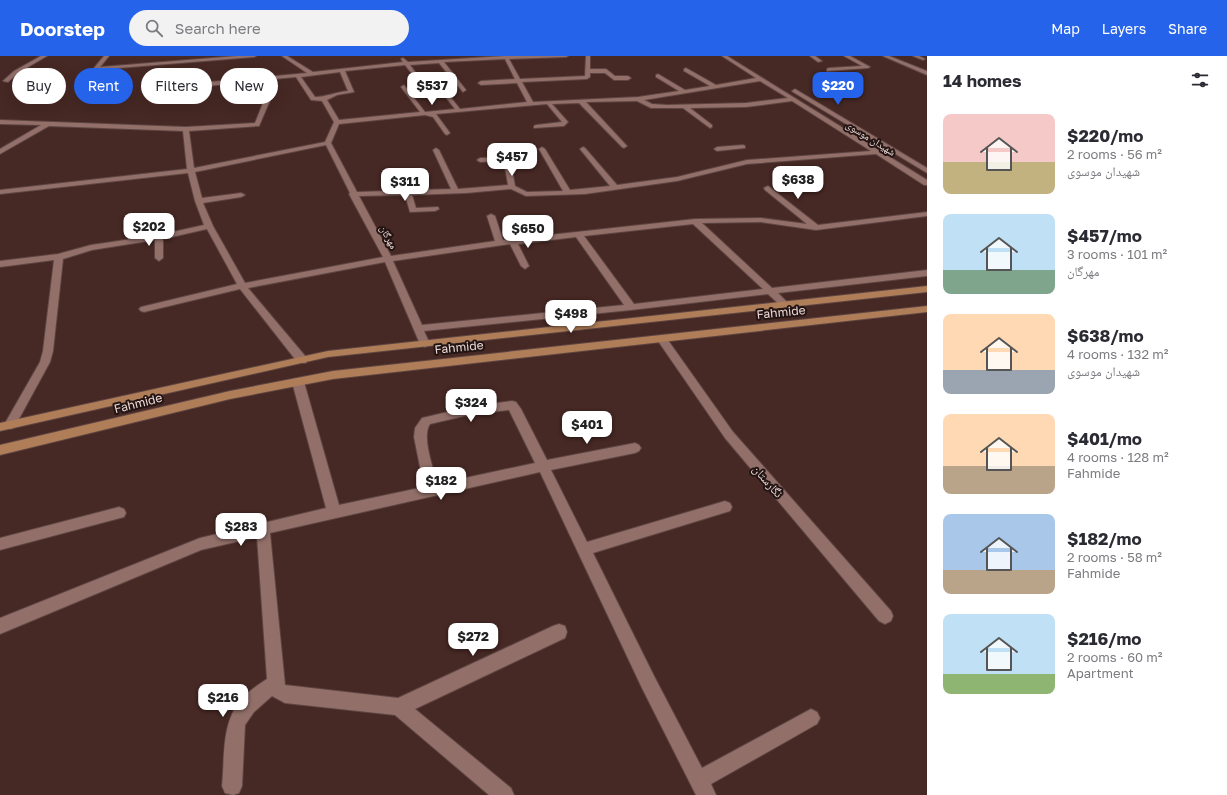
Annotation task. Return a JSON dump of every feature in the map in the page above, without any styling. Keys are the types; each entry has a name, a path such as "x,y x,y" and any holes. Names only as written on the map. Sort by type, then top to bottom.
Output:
{"main road":[{"name":"Fahmide","path":"5,426 328,354 927,289"},
{"name":"Fahmide","path":"0,450 230,395 333,375 419,364 560,350 927,309"},
{"path":"593,326 588,330 589,336 595,342 604,344"},
{"path":"550,331 557,334 561,339 562,344 560,350"}],"street":[{"path":"6,81 16,72 45,56"},
{"path":"107,56 96,69 254,56"},
{"path":"165,56 167,64"},
{"path":"284,56 312,74"},
{"path":"401,56 405,64 416,77"},
{"path":"278,78 440,61 506,57 566,56"},
{"path":"481,83 587,77 588,56"},
{"name":"شهیدان موسوی","path":"724,56 927,183"},
{"path":"812,56 820,61"},
{"path":"829,70 868,68 846,56"},
{"path":"885,56 927,73"},
{"path":"915,56 923,59"},
{"path":"506,57 531,104"},
{"path":"440,61 463,90"},
{"path":"360,62 364,68"},
{"path":"298,76 314,99 324,99 336,94 351,92 342,70"},
{"path":"686,70 714,86"},
{"path":"588,71 606,71 614,78 628,78"},
{"path":"658,76 684,91"},
{"path":"337,122 548,102 638,99 760,79"},
{"path":"440,86 459,111"},
{"name":"شهیدان موسوی","path":"789,87 927,171"},
{"path":"404,88 423,114 435,116 448,133"},
{"path":"324,99 337,122"},
{"path":"638,99 651,106 746,105 794,100"},
{"path":"582,101 624,146"},
{"path":"536,126 564,124 565,122 548,102"},
{"path":"0,122 186,129 257,126 266,104"},
{"path":"684,106 710,126"},
{"path":"0,192 191,171 328,143 337,122"},
{"path":"0,152 49,124"},
{"path":"186,129 191,171 199,202 209,226 242,286 302,360"},
{"name":"مهرگان","path":"328,143 353,194 388,259 425,344"},
{"path":"353,194 455,190 466,191 512,186 526,194 585,192 677,179 738,155 743,147"},
{"path":"542,148 568,193"},
{"path":"583,149 614,187"},
{"path":"717,149 738,155 877,152"},
{"path":"436,150 455,190"},
{"path":"480,160 507,159 512,186"},
{"path":"768,188 816,228"},
{"path":"408,192 413,210 435,210"},
{"path":"199,202 241,195"},
{"path":"144,308 242,286 388,259 512,241 695,221 761,220 816,228 927,214"},
{"path":"491,216 500,243"},
{"path":"695,221 786,305"},
{"path":"0,264 59,257 91,248 159,237 209,226"},
{"path":"578,234 631,307"},
{"path":"159,237 159,258"},
{"path":"512,241 525,266"},
{"path":"5,426 45,362 48,351 59,257"},
{"path":"418,328 771,292 927,273"},
{"name":"نگارستان","path":"661,338 729,435 885,616"},
{"path":"298,382 334,512"},
{"path":"432,490 420,437 421,428 426,421 474,410 512,405 544,466 648,682 702,787 811,718"},
{"path":"0,626 200,544 262,528 432,490 635,448"},
{"path":"584,549 725,507"},
{"path":"0,544 119,513"},
{"path":"262,528 276,683 278,690 285,694 399,707 559,632"},
{"path":"232,786 236,725 239,716 246,705 276,683"},
{"path":"399,707 504,795"}]}
